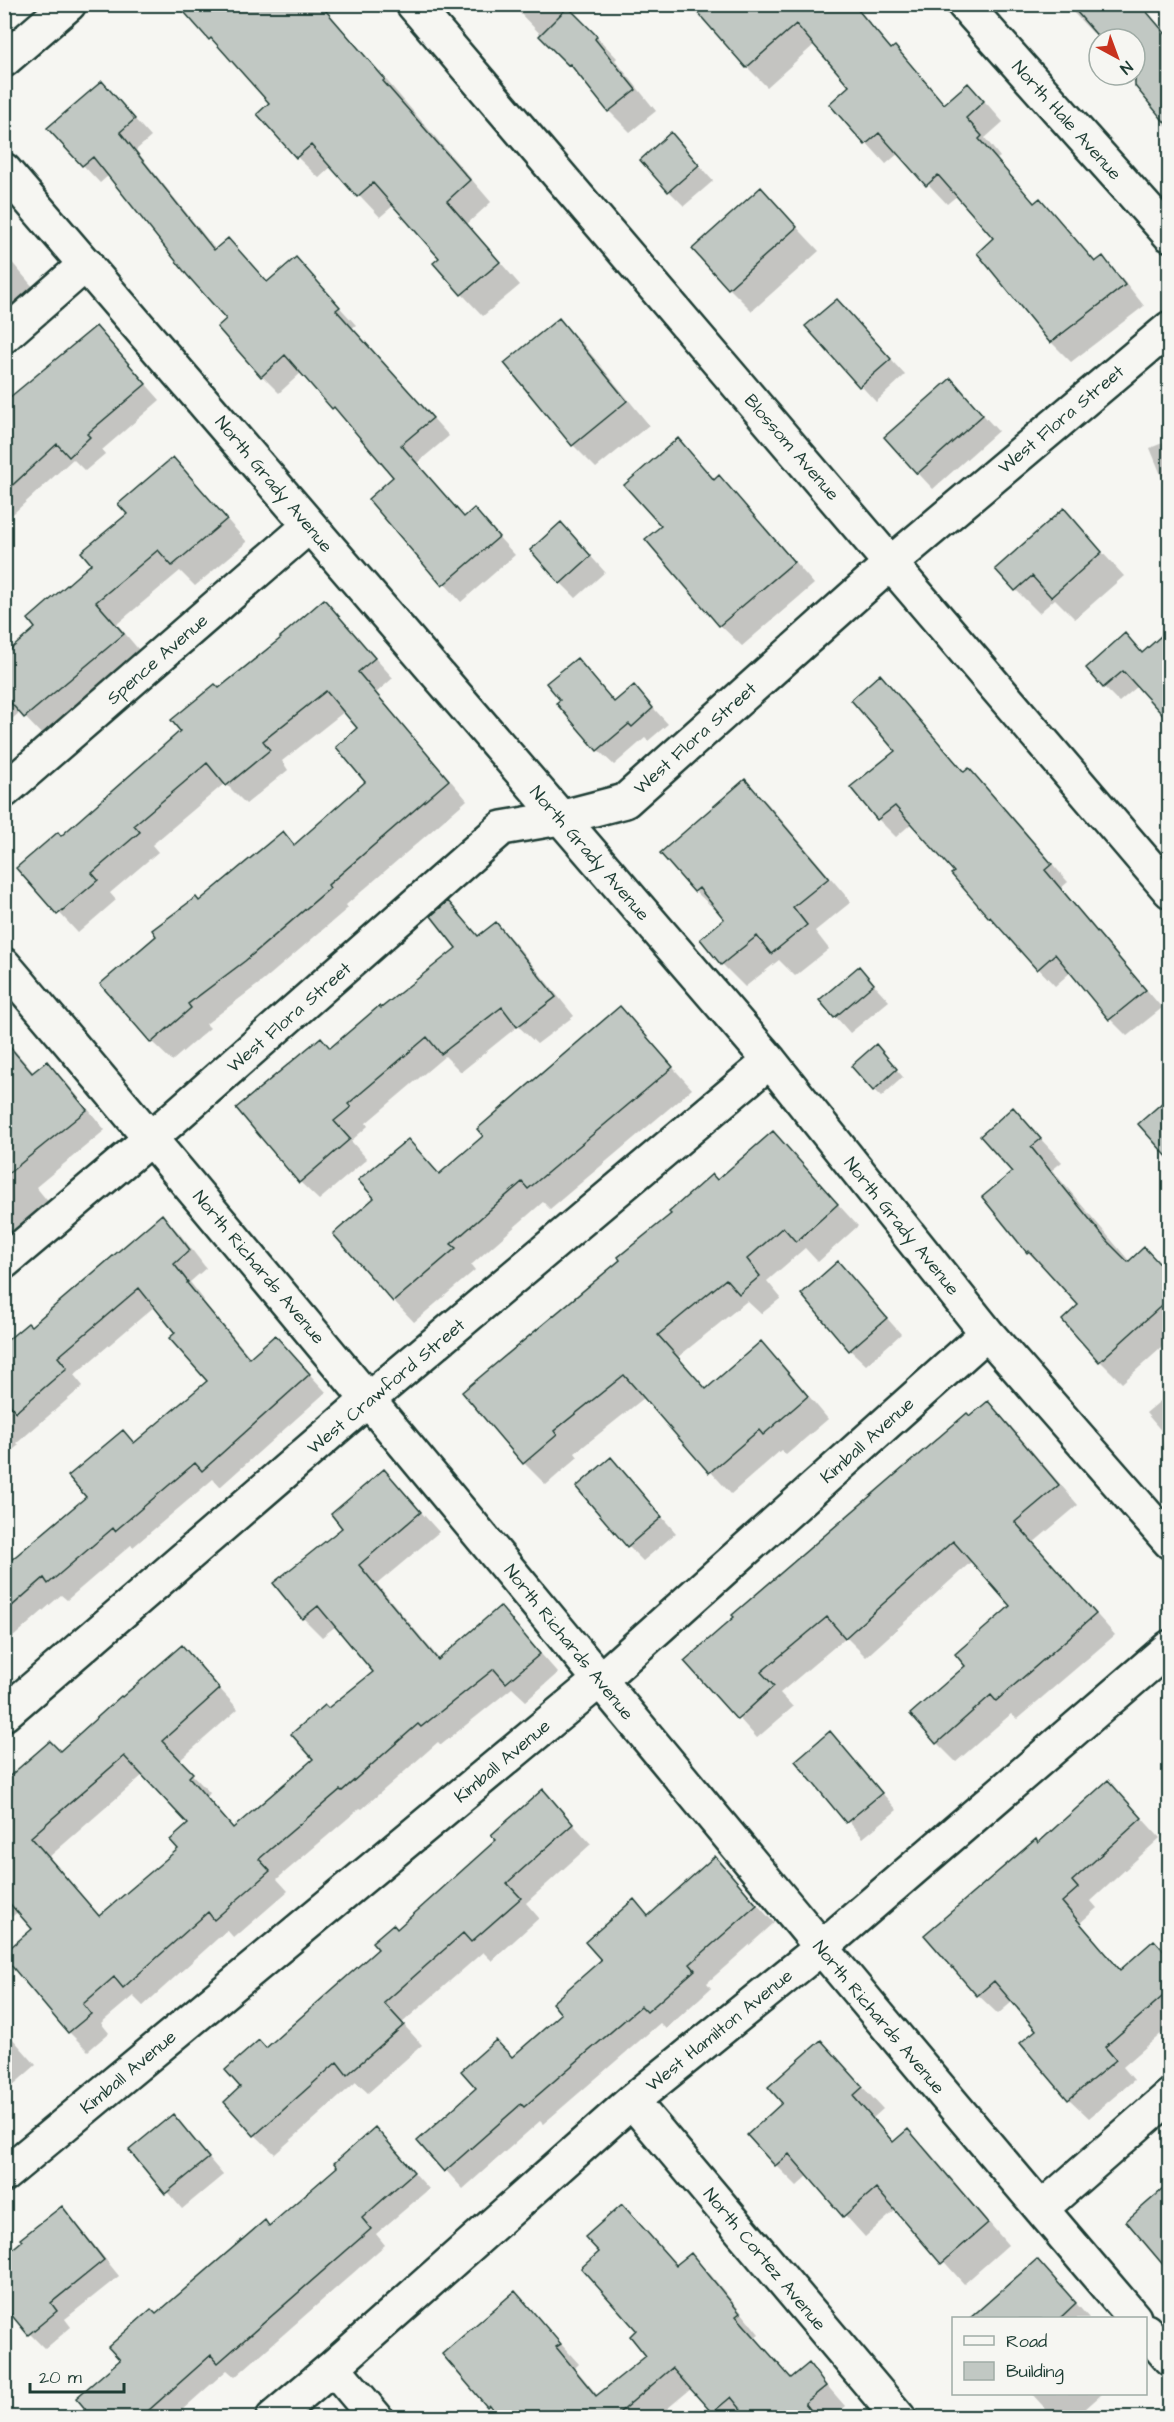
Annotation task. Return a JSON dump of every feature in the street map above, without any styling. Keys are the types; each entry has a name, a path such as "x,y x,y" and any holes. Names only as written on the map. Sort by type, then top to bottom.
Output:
{"street":[{"path":"4,60 69,4"},
{"name":"Blossom Avenue","path":"413,4 1170,891"},
{"name":"North Hale Avenue","path":"964,4 1170,235"},
{"name":"North Grady Avenue","path":"4,170 770,1061 987,1333 1170,1542"},
{"path":"4,336 86,264"},
{"name":"West Flora Street","path":"4,1262 151,1138 502,828 560,818 625,801 891,562 1170,328"},
{"name":"Spence Avenue","path":"4,791 309,526"},
{"name":"North Richards Avenue","path":"4,965 369,1399 821,1948 1132,2317"},
{"name":"West Crawford Street","path":"4,1714 369,1399 770,1061"},
{"name":"Kimball Avenue","path":"4,2175 600,1680 987,1333"},
{"name":"West Hamilton Avenue","path":"273,2418 632,2101 821,1948 1170,1647"},
{"path":"1041,2210 1170,2096"},
{"name":"North Cortez Avenue","path":"632,2101 899,2418"},
{"path":"1147,2332 1170,2359"},
{"path":"333,2367 376,2418"}],"building":[{"path":"177,4 320,4 385,79 383,81 470,180 447,201 500,262 461,295 433,263 439,258 373,183 357,197 311,145 296,158 257,114 269,103"},
{"path":"690,4 853,4 891,49 895,46 944,104 968,83 984,101 966,118 982,136 979,139 1034,203 1040,198 1095,262 1103,256 1125,285 1050,343 977,253 993,238 938,175 926,186 879,133 865,145 829,104 849,86 796,24 746,68"},
{"path":"1070,4 1140,4 1170,39 1170,129 1136,87 1147,87 1147,27 1090,27"},
{"path":"568,7 597,36 595,39 636,90 608,112 570,64 568,65 539,36"},
{"path":"102,81 135,119 120,132 214,250 228,238 267,282 296,257 340,307 336,310 433,418 401,445 464,517 474,508 499,537 442,586 368,499 393,477 334,407 332,409 285,355 261,377 217,327 226,319 187,275 93,157 82,166 47,128"},
{"path":"671,132 699,165 668,192 640,160"},
{"path":"761,187 797,227 728,289 692,249"},
{"path":"837,299 891,359 859,387 805,326"},
{"path":"559,318 627,401 572,446 504,363"},
{"path":"96,326 146,384 87,434 90,437 69,457 57,444 4,493 4,402"},
{"path":"951,378 983,415 917,474 884,437"},
{"path":"678,438 714,480 719,475 794,562 719,626 645,539 661,526 624,485"},
{"path":"173,457 227,519 172,566 158,550 96,602 124,634 24,718 4,695 4,655 35,628 28,619 91,564 81,552 127,514 118,504"},
{"path":"1064,508 1102,552 1051,597 1032,576 1015,591 995,569"},
{"path":"561,522 591,556 560,584 530,550"},
{"path":"324,599 375,658 358,672 449,780 328,885 330,888 245,961 188,1004 191,1008 151,1043 100,984 156,936 152,930 196,897 199,901 283,831 294,845 365,782 336,747 357,728 326,691 263,741 270,750 226,786 207,763 134,825 140,832 92,873 98,880 57,915 16,868 58,832 61,836 180,731 171,720 215,684 219,688 281,638"},
{"path":"1170,628 1170,723 1123,671 1103,688 1086,668 1125,633 1142,653"},
{"path":"577,658 614,702 634,685 653,708 632,727 629,724 597,751 556,703 560,700 546,683"},
{"path":"880,674 964,772 969,768 1052,864 1045,870 1146,990 1109,1020 1055,954 1037,970 989,918 951,874 954,872 895,806 877,820 850,787 895,751 851,700"},
{"path":"745,779 829,878 793,907 807,925 771,954 757,936 721,965 700,939 724,919 699,888 694,892 660,853"},
{"path":"448,901 478,936 496,922 556,997 517,1027 502,1007 441,1054 427,1037 348,1104 351,1107 334,1121 350,1139 299,1183 236,1108 321,1037 330,1048 379,1006 381,1008 456,948 431,916"},
{"path":"859,966 874,984 834,1018 819,1000"},
{"path":"620,1006 673,1067 528,1189 522,1182 451,1244 456,1248 393,1302 333,1234 374,1198 358,1180 408,1139 439,1174 483,1136 477,1129"},
{"path":"4,1040 32,1073 47,1061 87,1110 4,1177"},
{"path":"876,1044 897,1069 873,1091 851,1066"},
{"path":"1170,1096 1170,1160 1138,1124"},
{"path":"1013,1107 1041,1139 1031,1147 1108,1242 1128,1262 1144,1247 1170,1275 1170,1298 1099,1362 1062,1320 1078,1305 1029,1251 1027,1253 982,1197 1012,1172 980,1136"},
{"path":"773,1131 838,1204 796,1242 783,1227 747,1259 760,1276 739,1294 726,1279 658,1335 706,1389 761,1341 808,1396 763,1435 759,1430 709,1473 624,1375 554,1431 557,1435 523,1464 462,1392 620,1260 618,1257 671,1214 669,1212 712,1174 717,1180"},
{"path":"162,1214 190,1250 174,1264 249,1358 275,1335 310,1374 202,1471 195,1463 115,1531 113,1528 48,1584 44,1578 4,1613 4,1566 86,1497 68,1476 123,1430 134,1443 207,1381 169,1338 175,1333 139,1288 58,1357 67,1368 16,1412 4,1398 4,1343 28,1323 31,1326"},
{"path":"838,1261 887,1318 849,1351 801,1294"},
{"path":"988,1401 1059,1485 1015,1522 1096,1614 996,1701 991,1695 936,1744 910,1714 965,1666 955,1654 1010,1606 953,1541 845,1638 827,1617 761,1672 774,1686 737,1720 684,1661 734,1617 732,1615 967,1413 970,1416"},
{"path":"611,1457 662,1517 627,1547 576,1487"},
{"path":"384,1469 421,1512 359,1565 438,1660 500,1606 540,1654 506,1683 494,1669 421,1727 418,1724 342,1791 340,1790 259,1859 270,1871 214,1920 208,1912 123,1988 114,1977 83,2004 91,2014 68,2033 4,1957 4,1953 32,1929 4,1897 4,1781 50,1741 60,1751 182,1645 220,1689 162,1741 193,1773 189,1777 233,1828 313,1759 291,1734 325,1705 328,1708 373,1672 318,1606 302,1619 273,1583 342,1528 331,1514","holes":["124,1756 188,1824 170,1840 178,1849 99,1916 31,1837"]},
{"path":"830,1731 882,1793 846,1823 795,1761"},
{"path":"1108,1780 1142,1818 1072,1881 1078,1888 1062,1902 1120,1970 1154,1940 1170,1958 1170,1990 1105,2047 1116,2060 1068,2100 1020,2043 1036,2030 994,1981 977,1996 924,1935 1036,1839 1038,1843"},
{"path":"543,1789 573,1824 507,1883 521,1898 471,1942 463,1933 384,2003 404,2025 347,2075 337,2062 254,2136 224,2102 240,2087 225,2070 259,2040 266,2048 378,1949 372,1942 393,1924 397,1929 496,1840 491,1835"},
{"path":"715,1856 757,1905 690,1964 695,1970 647,2012 641,2006 524,2107 521,2104 444,2172 417,2141 476,2088 461,2071 496,2040 512,2057 561,2014 552,2003 601,1960 585,1942 634,1899 648,1916"},
{"path":"821,2040 863,2087 853,2096 893,2142 908,2129 988,2223 941,2264 876,2188 843,2217 789,2154 775,2166 747,2135 782,2103 768,2087"},
{"path":"173,2114 209,2158 165,2194 129,2150"},
{"path":"375,2127 414,2172 362,2218 371,2229 218,2363 211,2355 140,2418 93,2418 76,2398 120,2360 108,2347 151,2309 156,2314 265,2220 269,2226 337,2167 334,2163"},
{"path":"1170,2183 1170,2273 1126,2221"},
{"path":"622,2204 676,2265 691,2253 740,2313 736,2316 791,2378 809,2363 826,2386 805,2403 817,2418 748,2418 731,2397 712,2413 672,2368 613,2418 500,2418 489,2405 487,2407 442,2354 515,2291 561,2344 556,2347 596,2396 646,2356 630,2336 636,2330 581,2268 599,2252 585,2237"},
{"path":"62,2206 104,2260 51,2303 57,2311 28,2335 4,2306 4,2256 22,2241 20,2239"},
{"path":"1037,2259 1076,2303 1061,2317 971,2317"}]}
